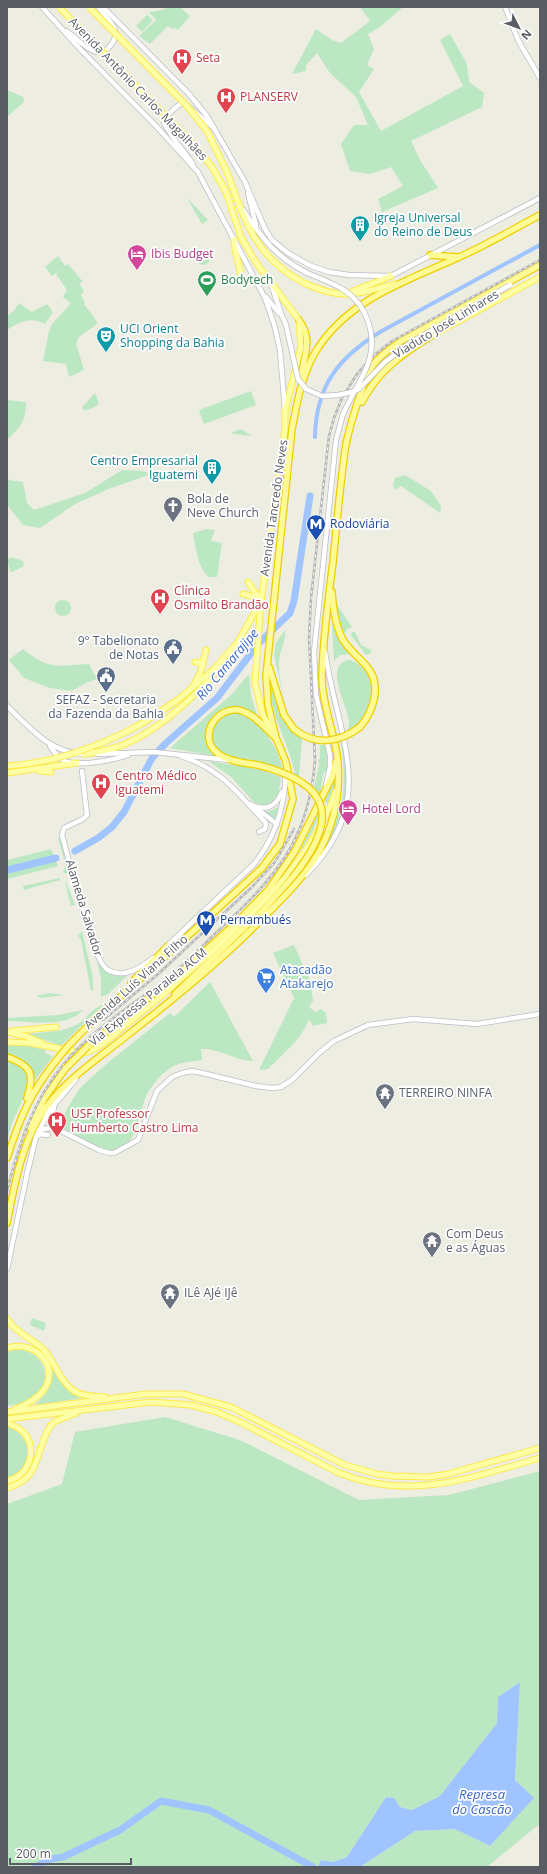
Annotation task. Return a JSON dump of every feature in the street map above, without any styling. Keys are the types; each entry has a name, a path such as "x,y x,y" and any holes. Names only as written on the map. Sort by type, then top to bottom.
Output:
{"highway":[{"name":"Avenida Antônio Carlos Magalhães","path":"397,284 460,257 540,214"},
{"path":"430,255 460,257"},
{"path":"7,1223 27,1142 39,1118 53,1098 82,1071 200,978 248,934 291,890 312,863 325,838 335,808 340,778 335,744 323,693 323,642 344,458 352,420 373,365 381,356 414,333 540,265"},
{"name":"Avenida Tancredo Neves","path":"292,799 286,762 276,738 267,697 268,660 292,429 301,388 317,350 334,328 362,304 397,284"},
{"path":"299,320 305,328 308,341 301,388"},
{"path":"352,420 370,388 383,372 408,351 432,336"},
{"path":"268,660 286,719 294,729 308,738 325,741 340,739 360,727 370,714 373,706 374,685 368,668 350,650 338,629 334,612 330,580"},
{"path":"162,1009 192,976 264,909 305,862 318,840 322,830 323,811 317,797 306,785 284,772 258,765 234,761 215,751 211,746 208,732 216,719 224,713 240,710 276,738"},
{"path":"318,805 336,766 335,744"},
{"name":"Avenida Luís Viana Filho","path":"7,1158 23,1111 41,1079 69,1045 270,859 283,835 292,799"},
{"name":"Via Expressa Paralela ACM","path":"27,1142 37,1112 54,1082 65,1069 88,1046 167,984 260,898 291,859 318,805"},
{"path":"116,1000 168,946"},
{"path":"7,1057 24,1065 31,1074 31,1084 23,1111"}],"main road":[{"name":"Avenida Antônio Carlos Magalhães","path":"42,7 198,172 252,271"},
{"name":"Avenida Antônio Carlos Magalhães","path":"59,7 195,146 212,167 226,192 241,237 255,261 299,320"},
{"name":"Avenida Antônio Carlos Magalhães","path":"89,7 187,106 207,131 227,172 252,234 273,262 288,274 311,286 335,294 360,293 397,284"},
{"path":"61,28 92,50 97,52 105,51 114,41 117,33 114,26 98,7"},
{"name":"Avenida Antônio Carlos Magalhães","path":"103,7 196,102 215,129 245,182 268,235 276,244 288,253 310,266 329,272 359,276 391,276 540,198"},
{"path":"504,7 518,40 540,78"},
{"path":"198,172 182,148 166,129 164,121 175,108 184,103 215,129"},
{"path":"245,182 259,234"},
{"name":"Avenida Antônio Carlos Magalhães","path":"238,202 259,234 279,256 307,273 345,291 360,306 370,325 371,348 368,361 343,414"},
{"path":"234,240 234,248 241,270 241,279"},
{"name":"Avenida Tancredo Neves","path":"7,766 39,762 66,755 103,742 159,714 191,689 227,656 246,631 260,600 285,429 280,350 272,318 252,271"},
{"path":"344,294 350,290 391,276"},
{"name":"Viaduto José Linhares","path":"271,283 286,325 298,379 306,389 322,396 338,395 359,389 385,362 410,343 510,285 519,277"},
{"path":"432,336 540,277"},
{"path":"510,285 521,287"},
{"path":"262,292 282,316"},
{"path":"285,411 301,347 299,320"},
{"name":"Via Expressa Paralela ACM","path":"318,805 327,783 330,767 330,755 321,720 315,682 314,652 336,440 343,414"},
{"path":"248,582 260,600 255,683 257,698 266,722 276,738"},
{"path":"243,594 260,600"},
{"path":"291,890 318,863 333,842 343,820 347,803 350,778 349,763 329,678 323,642"},
{"path":"191,689 198,678 206,650"},
{"path":"84,754 108,750 125,744 151,729 197,693 216,672 227,656"},
{"path":"195,662 202,664"},
{"path":"7,706 50,746 61,760 70,763 77,763"},
{"path":"50,746 65,751 84,754 168,753 234,761"},
{"path":"20,772 77,763 109,760 132,753"},
{"path":"174,754 192,760 215,772 266,823 265,829 259,832"},
{"path":"168,946 254,864 268,845 277,824 284,787 286,762"},
{"path":"7,773 42,771 51,772"},
{"name":"Alameda Salvador","path":"82,771 87,815 83,819 64,828 62,837 71,865 81,908 100,961 106,968 117,973 140,968 168,946"},
{"path":"7,1042 30,1043 84,1053 97,1046 160,997 250,915 278,886 307,847 333,801 340,778"},
{"path":"254,807 264,808 274,805 284,787"},
{"path":"247,803 277,824"},
{"path":"39,1130 50,1128 57,1129 99,1150 109,1153 114,1152 126,1148 138,1140 157,1091 172,1077 182,1073 192,1071 202,1072 256,1086 276,1087 292,1080 319,1053 334,1041 368,1025 413,1020 477,1024 540,1014"},
{"path":"7,1032 56,1027"},
{"path":"7,1032 25,1036 54,1048"},
{"path":"7,1269 26,1174 36,1136 54,1104 82,1071"},
{"path":"54,1104 52,1116 57,1129"},
{"path":"36,1136 40,1134 48,1135"},
{"path":"7,1318 14,1328 42,1348 50,1357 62,1377 75,1392 85,1395 110,1397"},
{"path":"7,1348 22,1346 36,1351 46,1361 49,1373 47,1386 38,1397 25,1405 7,1412"},
{"path":"7,1412 110,1397 183,1394 215,1402 246,1414 329,1458 345,1465 377,1474 428,1477 486,1464 540,1448"},
{"path":"7,1419 151,1402 202,1407 242,1423 337,1472 350,1477 384,1485 431,1486 463,1480 540,1458"},
{"path":"7,1488 23,1481 31,1473 47,1432 54,1422 73,1413 96,1408"},
{"path":"7,1423 24,1433 31,1447 31,1457 25,1471 19,1476 7,1481"}],"green space":[{"path":"166,7 180,7 190,16 178,30 175,28 172,29 168,26 150,44 139,36 156,20 149,12 163,10"},
{"path":"360,7 403,7 380,27 368,34 374,49 367,65 374,69 359,92 381,131 463,86 440,40 450,34 467,64 469,82 484,93 482,107 411,141 420,160 438,188 382,212 378,199 403,186 391,167 370,174 350,171 341,144 354,125 368,125 356,97 330,73 317,53 306,65 306,71 292,74 316,29 332,40 341,43 370,21"},
{"path":"147,15 153,20 142,32 136,26"},
{"path":"7,90 23,97 24,102 7,117"},
{"path":"187,198 208,220 202,224"},
{"path":"209,252 209,262 205,265 198,264"},
{"path":"58,256 65,266 68,264 83,282 79,283 84,291 81,295 85,303 84,304 98,323 79,337 76,343 84,370 69,377 66,364 43,361 49,331 52,324 71,303 63,297 67,290 56,274 64,267 52,276 45,267"},
{"path":"19,303 32,312 47,304 53,312 45,324 35,320 30,320 7,330 7,316 14,311"},
{"path":"251,391 256,405 204,424 199,410"},
{"path":"95,393 99,403 95,407 84,411 82,407"},
{"path":"7,400 26,402 24,419 8,439"},
{"path":"241,429 252,436 233,434 232,432"},
{"path":"122,470 142,471 152,474 111,488 75,504 40,528 23,525 7,505 7,477 9,480 23,482 27,503 34,510 85,493"},
{"path":"405,475 431,491 441,506 440,513 401,486 395,490 393,485 395,478"},
{"path":"206,529 215,530 211,541 222,543 217,577 208,577 204,572 199,562 196,550 193,533"},
{"path":"11,557 23,561 24,566 12,572 10,571 7,560"},
{"path":"63,600 70,605 71,608 66,615 63,616 56,611 55,608 60,601"},
{"path":"337,605 352,627 347,629 345,634 338,619"},
{"path":"332,624 339,639 351,654 340,655 334,661"},
{"path":"285,630 285,638 279,667 285,705 274,655 276,643"},
{"path":"352,632 355,632 361,645 371,650 371,653 366,655 351,635"},
{"path":"23,649 47,664 61,666 89,664 97,679 72,691 50,688 24,678 9,660"},
{"path":"350,660 365,670 369,677 372,694 363,719 348,731 348,714 337,676 338,668 342,663"},
{"path":"249,674 251,695 258,719 246,710 215,716 206,731 205,736 208,745 216,756 170,748 231,695"},
{"path":"271,686 283,720 289,728 302,739 299,776 295,775 293,765 276,717 271,695"},
{"path":"228,713 238,713 247,716 264,731 278,754 282,768 228,756 215,748 210,734 213,727"},
{"path":"343,742 346,772 345,797 338,821 326,848 342,800 344,776 341,743"},
{"path":"320,745 326,745 328,768 323,774 320,795 314,787 319,765 318,760 320,759"},
{"path":"208,761 258,769 281,777 278,797 268,805 262,805 254,802 230,776"},
{"path":"336,773 334,790 327,806 325,799"},
{"path":"280,806 274,821 261,812 270,811"},
{"path":"319,812 320,815 314,829 297,857"},
{"path":"60,837 72,877 63,872 66,866 58,838"},
{"path":"51,849 54,856 7,867 7,860"},
{"path":"56,861 58,866 7,879 7,873"},
{"path":"60,878 60,880 24,890 23,886"},
{"path":"66,882 75,905 71,906"},
{"path":"82,931 93,978 93,991 91,991 81,940 78,935"},
{"path":"294,945 311,983 313,1001 309,1007 315,1012 321,1009 326,1013 327,1023 313,1026 309,1019 297,1040 268,1069 259,1070 294,998 273,953"},
{"path":"97,962 104,969 114,975 128,975 108,994 101,997 101,979"},
{"path":"210,982 253,1061 240,1059 214,1050 201,1049 202,1060 180,1064 169,1069 154,1083 149,1090 132,1138 126,1145 119,1149 110,1150 100,1147 63,1128 60,1121 79,1089 104,1066 170,1013 174,1017"},
{"path":"49,993 64,995 41,998 36,996"},
{"path":"105,1004 61,1046 28,1034 67,1029 78,1024 93,1010"},
{"path":"83,1010 76,1016 57,1022 37,1023 7,1021 7,1018 58,1015"},
{"path":"7,1045 28,1046 45,1050 45,1053 53,1056 35,1080 32,1070 26,1062 7,1053"},
{"path":"7,1059 24,1068 29,1076 30,1084 12,1123 7,1141"},
{"path":"32,1318 46,1323 44,1331 30,1325"},
{"path":"15,1349 25,1350 39,1359 45,1374 44,1382 41,1390 28,1401 7,1406 7,1352"},
{"path":"50,1365 60,1380 72,1392 83,1398 35,1405 49,1387 51,1378"},
{"path":"165,1417 240,1440 359,1500 449,1495 540,1471 540,1826 537,1826 487,1867 360,1867 415,1831 455,1829 490,1846 533,1798 515,1780 520,1682 498,1697 497,1723 440,1796 412,1810 400,1807 394,1798 386,1797 347,1857 333,1862 321,1860 318,1867 7,1867 7,1504 62,1484 75,1432"},
{"path":"7,1426 16,1431 22,1437 27,1443 29,1450 25,1465 12,1477 7,1477"}],"water":[{"name":"Represa do Cascão","path":"520,1682 515,1780 534,1798 490,1846 455,1829 415,1831 360,1867 318,1867 321,1860 333,1862 347,1857 386,1797 394,1798 400,1807 412,1810 440,1796 497,1723 498,1697"}],"waterway":[{"path":"315,437 316,419 325,388 332,375 352,352 380,332 540,245"},
{"name":"Rio Camarajipe","path":"75,851 98,838 112,827 124,812 152,758 166,743 217,698 258,644 290,613 294,601 310,496"},
{"name":"Rio Camarajipe","path":"7,870 56,858"},
{"path":"35,1867 51,1859 63,1857 120,1830 161,1801 209,1810 313,1867"}],"railway":[{"path":"7,1191 16,1157 35,1109 52,1079 63,1065 97,1031 175,972 238,912 272,875 286,856 297,836 305,814 311,789 315,760 309,638 311,598 329,436 342,398 357,374 372,357 392,341 540,260"},
{"path":"103,1020 157,975 251,888 275,862 294,829"}],"place":[{"name":"Seta","path":"182,75"},
{"name":"PLANSERV","path":"226,114"},
{"name":"Igreja Universal do Reino de Deus","path":"360,242"},
{"name":"Ibis Budget","path":"137,271"},
{"name":"Bodytech","path":"207,297"},
{"name":"UCI Orient Shopping da Bahia","path":"106,353"},
{"name":"Centro Empresarial Iguatemi","path":"212,485"},
{"name":"Bola de Neve Church","path":"173,523"},
{"name":"Rodoviária","path":"316,541"},
{"name":"Clínica Osmilto Brandão","path":"160,615"},
{"name":"9° Tabelionato de Notas","path":"173,665"},
{"name":"SEFAZ - Secretaria da Fazenda da Bahia","path":"106,693"},
{"name":"Centro Médico Iguatemi","path":"101,800"},
{"name":"Hotel Lord","path":"348,826"},
{"name":"Pernambués","path":"206,937"},
{"name":"Atacadão Atakarejo","path":"266,994"},
{"name":"TERREIRO NINFA","path":"385,1110"},
{"name":"USF Professor Humberto Castro Lima","path":"57,1138"},
{"name":"Com Deus e as Águas","path":"432,1258"},
{"name":"ILê AJé IJê","path":"170,1310"}]}
